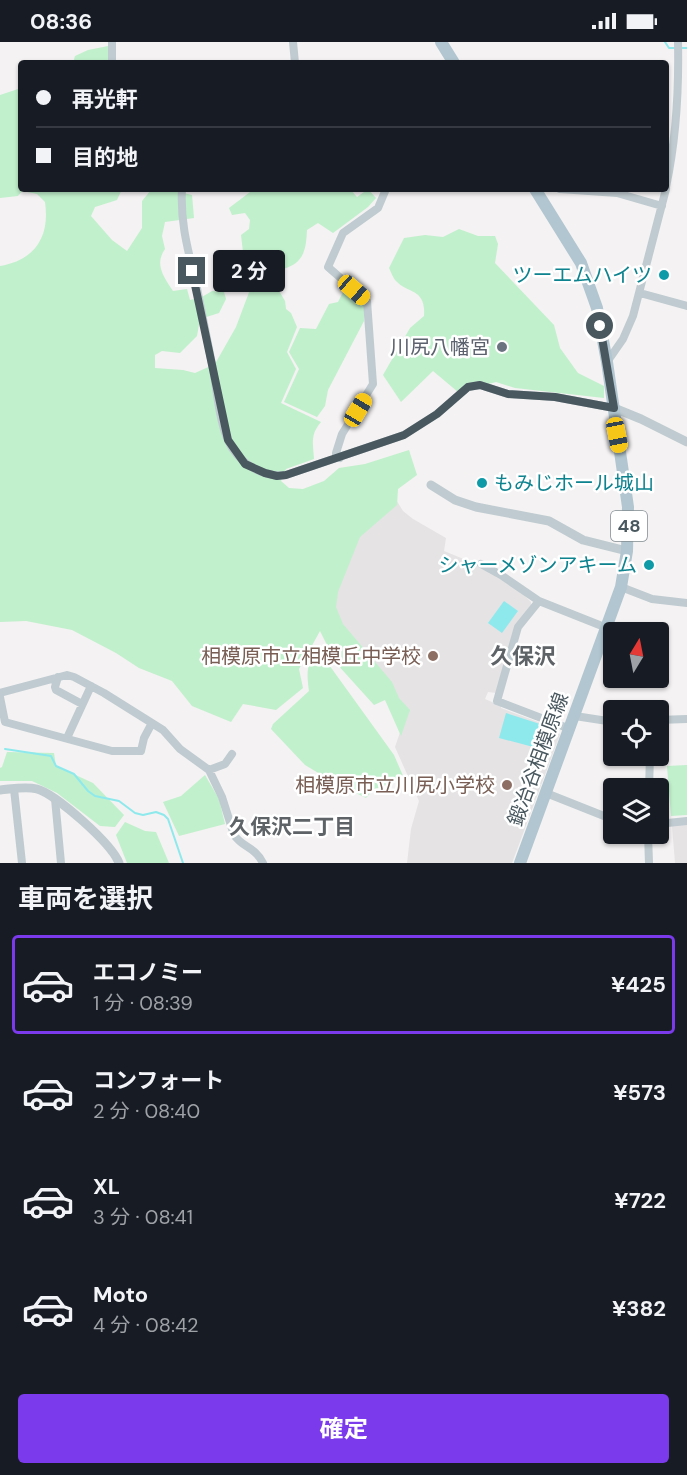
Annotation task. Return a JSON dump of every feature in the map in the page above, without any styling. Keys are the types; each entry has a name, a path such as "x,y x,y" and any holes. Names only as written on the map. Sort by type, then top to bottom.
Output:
{"main road":[{"path":"441,42 452,60"},
{"name":"鍛冶谷相模原線","path":"537,192 563,232 586,274 597,308 607,362 628,507 627,551 621,587 609,622"},
{"name":"鍛冶谷相模原線","path":"520,863 603,639"}],"street":[{"path":"112,42 112,60"},
{"path":"293,42 295,60"},
{"path":"669,169 683,76 678,57 678,43"},
{"path":"182,192 184,240 197,287 223,421 232,449 245,464 277,476 340,458 404,435 437,414 468,387 480,385 508,394 555,397 614,408 687,442"},
{"path":"340,458 336,456 336,453 342,434 373,384 367,301 328,267 342,233 378,208 385,192"},
{"path":"603,192 617,193 662,206"},
{"path":"607,362 629,328 665,192"},
{"path":"640,293 687,306"},
{"path":"430,485 455,500 476,507 549,521 583,540 627,551"},
{"path":"481,564 539,600 603,626"},
{"path":"621,587 652,599 687,603"},
{"path":"539,600 518,627 497,701 570,729"},
{"path":"0,693 58,677 70,676 91,686 163,730 180,748 208,770 222,797 236,838 255,850 262,863"},
{"path":"58,677 56,690 82,704"},
{"path":"67,738 91,686"},
{"path":"0,697 4,722 112,751 141,751 142,743 152,723"},
{"path":"575,716 603,720"},
{"path":"669,720 687,719"},
{"path":"208,770 225,764 232,754"},
{"path":"14,789 22,863"},
{"path":"0,790 38,789 55,799 105,841 119,863"},
{"path":"546,793 603,816"},
{"path":"55,799 62,863"},
{"path":"669,823 687,821"},
{"path":"648,844 649,863"}],"shaded area":[{"name":"相模原市立相模丘中学校","path":"395,498 403,511 413,519 446,538 444,551 488,569 517,588 531,602 531,606 516,625 496,693 488,692 485,699 501,708 557,729 560,735 512,863 407,863 411,829 419,801 395,747 405,718 334,630 331,586 349,531"},
{"path":"687,824 687,863 675,863 672,826"}],"green space":[{"path":"108,46 108,60 74,60 75,56 88,50"},
{"path":"18,89 18,192 21,192 18,196 0,198 0,95"},
{"path":"27,192 121,192 117,200 95,207 91,216 112,240 127,251 142,228 142,201 149,192 179,192 192,195 194,218 165,222 162,236 165,249 160,266 173,291 187,289 190,300 212,291 224,292 226,299 219,313 200,319 197,336 180,353 162,351 155,355 155,368 195,373 215,364 236,327 260,263 258,256 243,252 241,235 249,229 250,220 245,213 232,215 229,208 250,192 353,192 357,197 364,192 371,192 376,198 368,207 333,233 318,223 307,230 306,244 300,259 283,269 275,284 297,327 287,352 296,369 281,403 321,422 314,435 314,459 286,469 281,481 289,488 303,489 324,481 339,468 365,464 409,450 417,475 398,489 397,505 360,537 338,592 336,607 343,624 392,682 399,698 410,710 401,736 385,700 374,705 336,663 320,631 299,669 303,688 276,710 243,704 231,722 192,706 172,681 139,668 72,630 26,621 0,622 0,266 23,258 38,244 45,226 46,214 45,202 37,194"},
{"path":"459,229 478,236 495,236 498,244 495,263 554,325 560,348 578,373 604,386 604,398 515,388 496,382 458,392 433,371 401,402 383,375 410,328 424,316 424,307 419,296 396,281 389,268 404,238 425,235 443,237"},
{"path":"345,288 364,302 364,321 328,390 325,406 317,417 284,402 299,369 289,352 300,328 316,329 329,304 338,302"},
{"path":"319,651 394,755 407,785 402,787 398,781 373,790 366,798 350,790 344,795 330,780 305,765 271,729 273,724 309,691 309,664"},
{"path":"7,752 54,753 56,766 93,783 124,815 115,827 100,826 57,793 32,781 0,781 0,768"},
{"path":"687,765 687,815 671,816 667,766"},
{"path":"205,775 219,799 225,824 179,836 163,802 181,796"},
{"path":"125,822 145,831 156,832 169,863 127,863 116,835"}],"water":[{"path":"504,601 518,611 502,633 488,623"},
{"path":"506,713 540,724 537,748 499,738"}],"waterway":[{"path":"665,42 669,48 687,48"},
{"path":"5,749 51,756 56,766 74,774 95,796 119,801 135,813 143,815 156,812 164,815 168,819 183,863"}],"place":[{"name":"ツーエムハイツ","path":"664,275"},
{"name":"川尻八幡宮","path":"502,347"},
{"name":"もみじホール城山","path":"482,483"},
{"name":"シャーメゾンアキーム","path":"649,565"},
{"name":"相模原市立相模丘中学校","path":"433,656"},
{"name":"相模原市立川尻小学校","path":"507,785"}],"district":[{"name":"久保沢","path":"523,656"},
{"name":"久保沢二丁目","path":"292,827"}],"route":[{"path":"192,271 228,440 232,449 245,464 277,476 340,458 404,435 437,414 468,387 480,385 517,396 548,396 614,408 600,326"}]}
